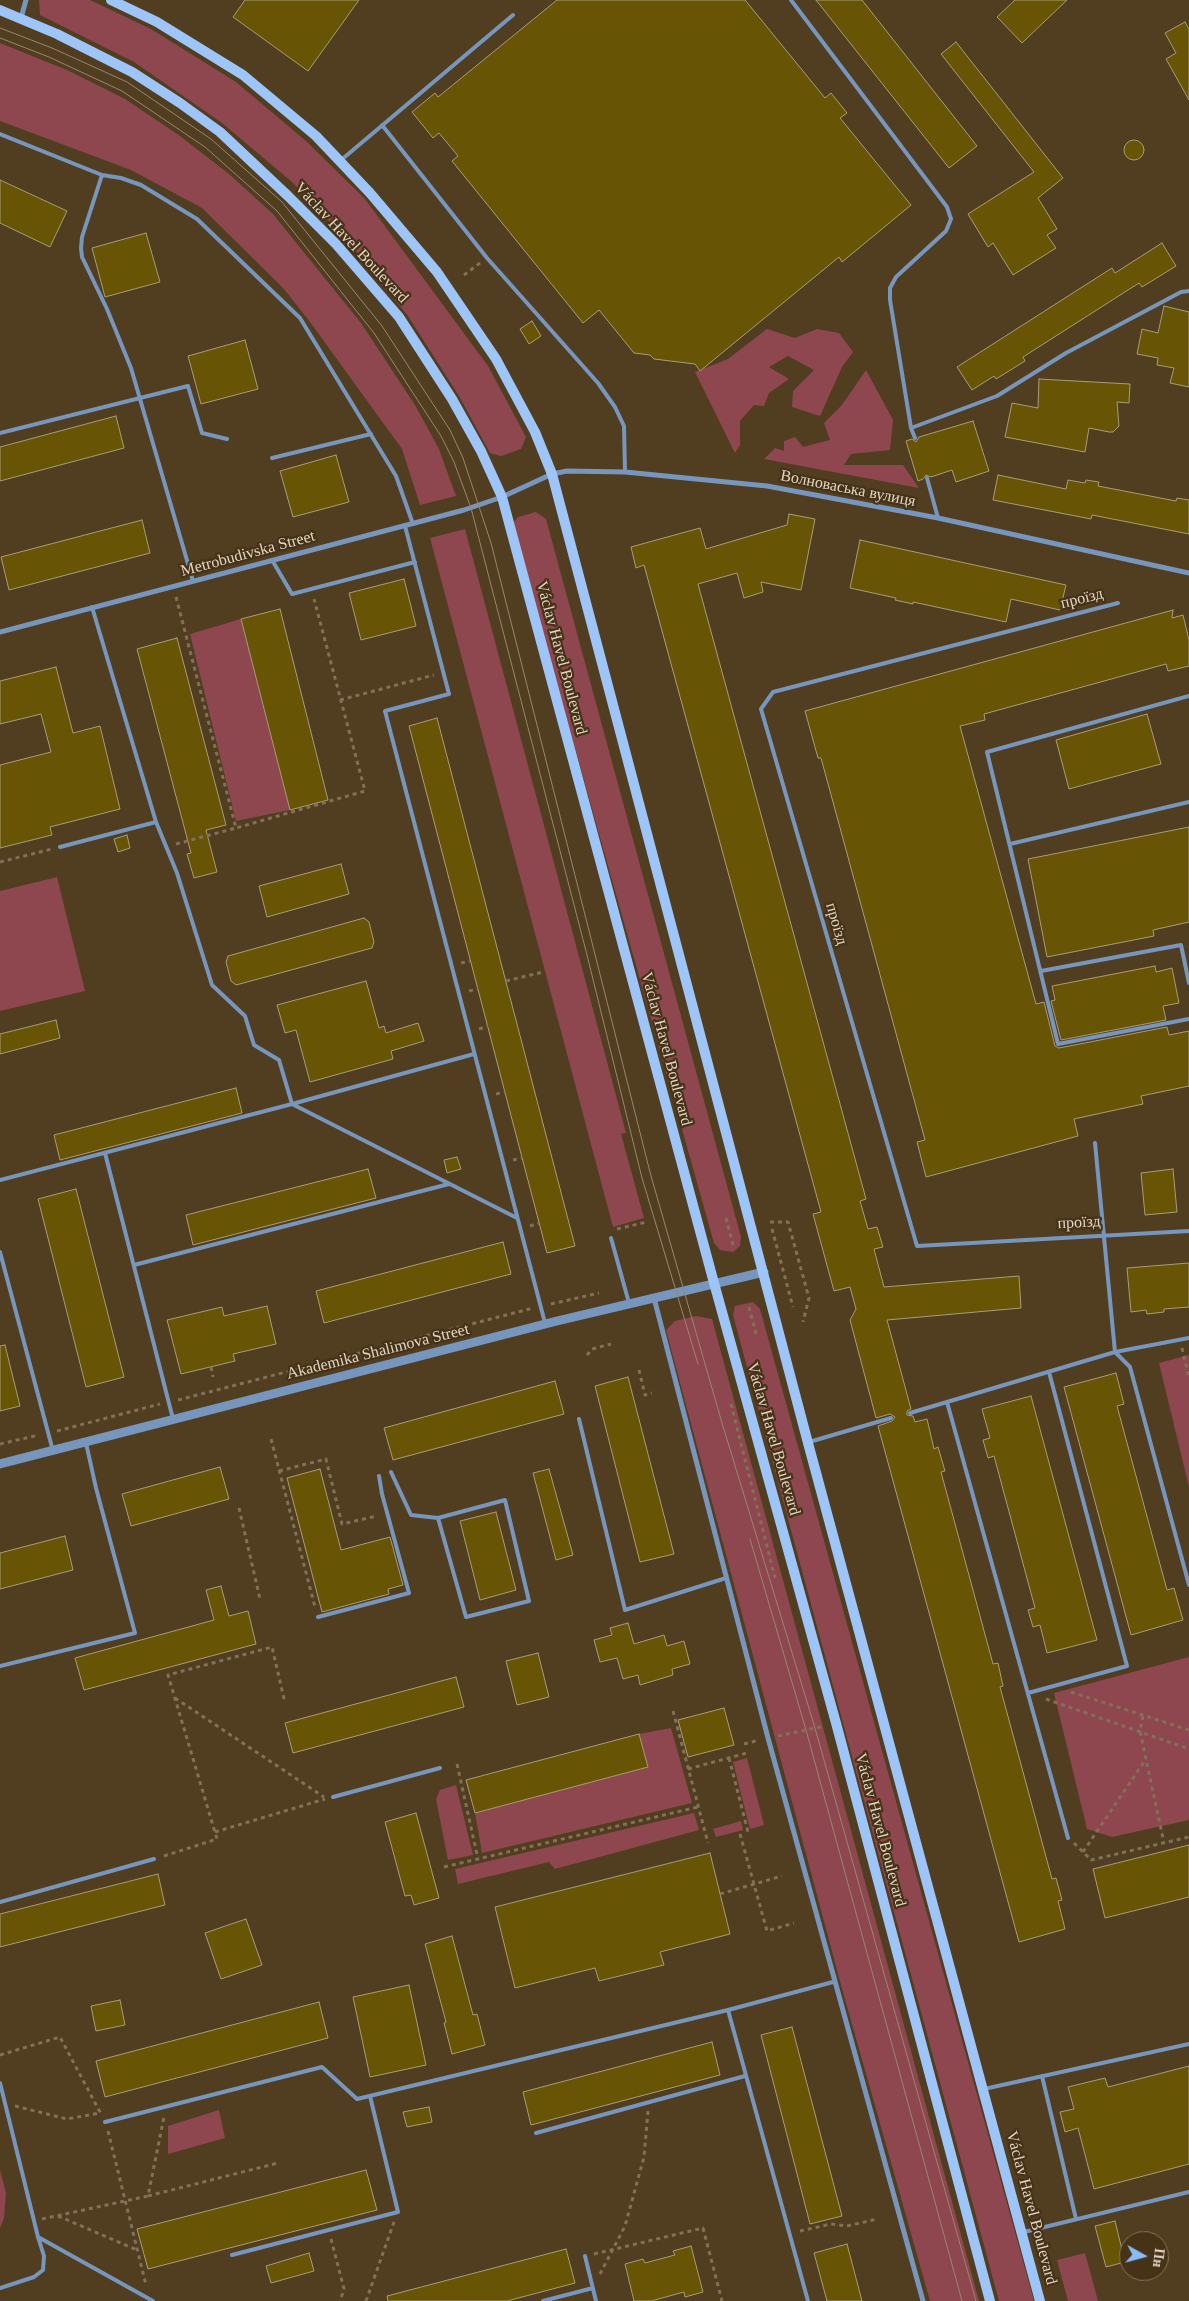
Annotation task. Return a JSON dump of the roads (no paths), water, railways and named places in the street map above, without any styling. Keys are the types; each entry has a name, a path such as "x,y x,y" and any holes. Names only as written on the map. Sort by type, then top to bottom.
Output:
{"main road":[{"name":"Václav Havel Boulevard","path":"111,0 157,22 243,75 316,136 340,161 442,280 496,359 535,432 552,474 808,1443 1040,2301"},
{"name":"Václav Havel Boulevard","path":"0,10 21,18 132,72 220,132 288,196 336,244 399,317 452,399 481,451 502,497 714,1283 836,1723 990,2301"}],"street":[{"path":"21,18 26,0"},
{"name":"Волноваська вулиця","path":"502,497 552,474 567,471 625,472 767,486 938,518 1189,573"},
{"name":"Metrobudivska Street","path":"0,632 413,524 502,497"},
{"name":"Akademika Shalimova Street","path":"0,1464 545,1324 764,1272"},
{"path":"654,1297 768,1738 923,2301"}],"lane":[{"path":"791,0 947,207 951,219 946,231 896,277 890,288 890,300 914,438"},
{"path":"340,161 513,16"},
{"path":"382,124 486,258 598,383 615,407 624,426 625,472"},
{"path":"0,134 102,175 121,178 141,185 197,219 300,318 396,476 413,524"},
{"path":"102,175 81,248 82,257 108,309 131,368 193,581"},
{"path":"911,428 997,396 1066,353 1181,292 1189,291"},
{"path":"0,433 188,386 202,433 227,439"},
{"path":"272,458 371,434"},
{"path":"927,478 938,518"},
{"path":"405,526 449,694 385,711 545,1324"},
{"path":"272,560 292,594 415,562"},
{"name":"проїзд","path":"1118,603 773,692 761,709 917,1246 1104,1234 1189,1231"},
{"path":"92,608 156,822 177,873 212,985 245,1016 254,1045 279,1060 292,1104 516,1218"},
{"path":"1189,696 988,752 1058,1044 1189,1019"},
{"path":"1010,844 1189,802"},
{"path":"60,847 156,822"},
{"path":"1040,971 1181,946 1189,983"},
{"path":"0,1180 292,1104 474,1054"},
{"path":"1095,1143 1115,1352 1130,1367 1189,1585"},
{"path":"105,1152 168,1402 174,1419"},
{"path":"134,1265 449,1184"},
{"path":"611,1238 629,1304"},
{"path":"0,1252 53,1451"},
{"path":"910,1413 1115,1352 1189,1338"},
{"path":"1028,1693 1127,1666 1049,1372"},
{"path":"947,1402 1068,1838"},
{"path":"808,1443 891,1418"},
{"path":"579,1419 625,1610 726,1578"},
{"path":"0,1666 135,1633 96,1488 86,1442"},
{"path":"391,1472 411,1515 438,1518 505,1500 529,1601 466,1616 438,1518"},
{"path":"318,1617 409,1593 379,1476"},
{"path":"332,1797 440,1768"},
{"path":"0,1902 154,1859"},
{"path":"105,2122 322,2067 357,2099 728,2010 834,1982"},
{"path":"728,2010 808,2301"},
{"path":"982,2089 1189,2044"},
{"path":"536,2133 746,2076"},
{"path":"1042,2076 1076,2219"},
{"path":"0,2083 44,2256 43,2270 34,2277 0,2288"},
{"path":"232,2255 398,2212 370,2096"},
{"path":"1021,2233 1189,2192"},
{"path":"38,2237 151,2300"},
{"path":"585,2256 596,2301"},
{"path":"543,2301 593,2288"}],"tram line":[{"path":"0,28 52,48 127,82 211,139 282,202 382,326 450,430 463,458 491,543 651,1176 722,1423 815,1728 976,2301"},
{"path":"0,38 49,57 122,91 205,147 277,211 374,333 441,436 454,462 471,508 586,951 642,1178 698,1364"},
{"path":"750,1539 806,1730 962,2301"}]}
